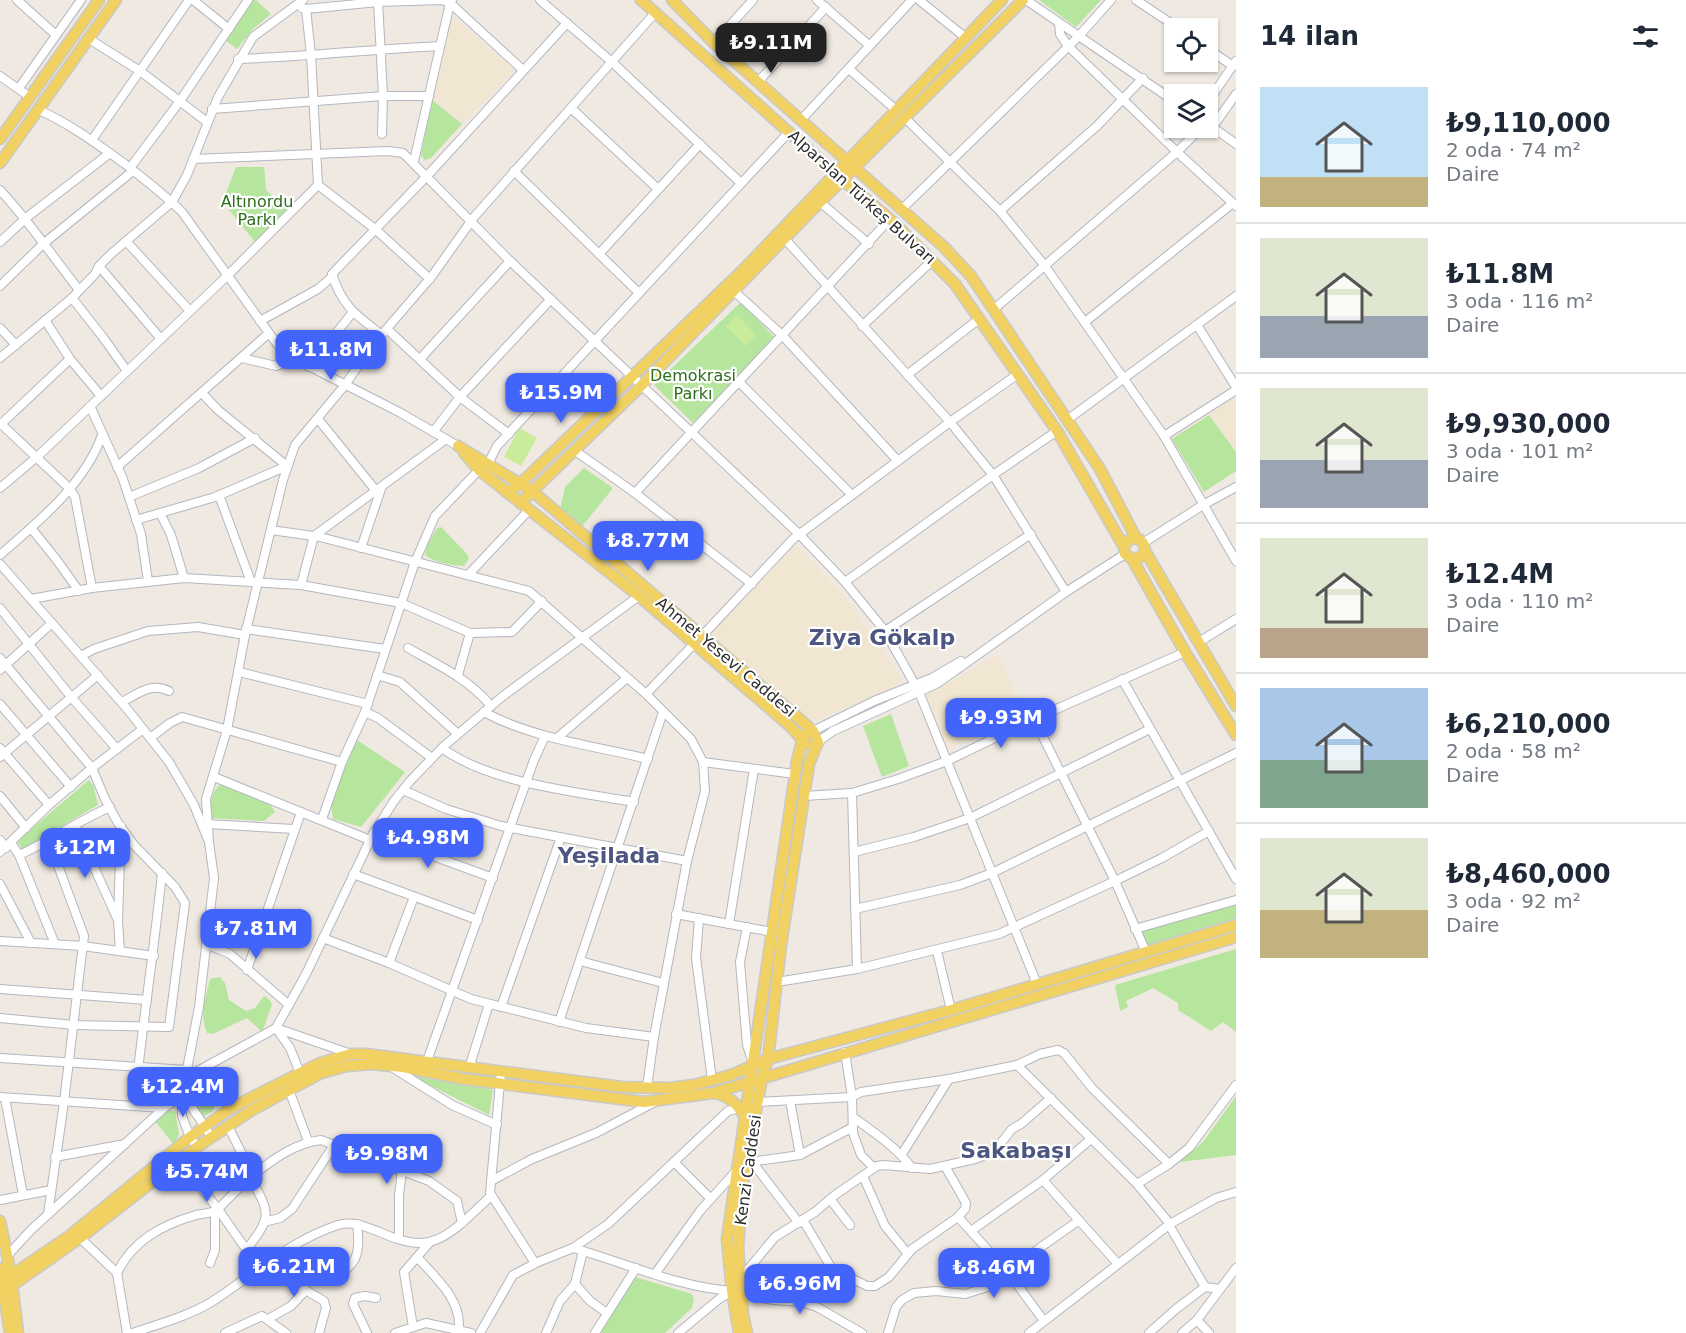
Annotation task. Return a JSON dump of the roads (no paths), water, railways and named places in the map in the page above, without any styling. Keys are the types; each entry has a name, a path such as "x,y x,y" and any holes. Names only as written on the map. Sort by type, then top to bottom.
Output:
{"main road":[{"path":"0,139 99,0"},
{"path":"0,163 116,0"},
{"name":"Alparslan Türkeş Bulvarı","path":"641,0 839,177 890,219 955,284 1057,431 1185,652 1236,735"},
{"name":"Alparslan Türkeş Bulvarı","path":"672,0 714,43 944,247 971,276 1100,469 1236,706"},
{"path":"507,493 839,177 896,110 1002,0"},
{"path":"850,165 905,118 1024,0"},
{"path":"525,506 532,491 735,292 820,202 839,177"},
{"name":"Ahmet Yesevi Caddesi","path":"458,446 483,467 507,493 813,731 818,742"},
{"name":"Ahmet Yesevi Caddesi","path":"483,467 520,483 532,491 698,640 791,727 802,741"},
{"path":"1130,539 1141,544 1142,557 1127,553 1130,539"},
{"path":"750,1081 795,774 802,741 805,734 813,731"},
{"path":"802,741 810,746 818,742"},
{"path":"762,1078 768,1059 809,764 818,742"},
{"path":"5,1285 206,1125 231,1108 320,1063 351,1054 366,1054 622,1087 669,1088 731,1075 768,1059 951,1010 1236,926"},
{"path":"5,1285 80,1238 197,1147 228,1126 252,1110 321,1073 347,1066 370,1064 634,1101 656,1101 713,1093 1236,937"},
{"name":"Kenzi Caddesi","path":"747,1333 736,1292 740,1279 738,1248 742,1187 762,1078"},
{"name":"Kenzi Caddesi","path":"739,1333 736,1292 727,1239 742,1111 750,1081"},
{"path":"713,1093 725,1095 742,1111"},
{"path":"0,1221 7,1256 5,1285"},
{"path":"0,1268 13,1333"},
{"path":"0,1319 13,1333"}],"street":[{"path":"17,0 56,35"},
{"path":"19,88 81,0"},
{"path":"92,140 191,0 229,28"},
{"path":"0,286 43,244 132,170 248,0"},
{"path":"0,358 72,298 95,274 99,266 172,202 187,175 212,109 238,59 253,36 302,5 378,1 442,0 451,2 523,70"},
{"path":"540,0 612,62 741,183"},
{"path":"714,43 753,0"},
{"path":"817,0 870,46"},
{"path":"801,120 912,0"},
{"path":"920,0 966,38"},
{"path":"1024,0 1164,94"},
{"path":"901,210 1078,37 1111,0"},
{"path":"1136,0 1164,19"},
{"path":"378,1 382,134"},
{"path":"414,161 451,2"},
{"path":"0,488 37,458 227,276 318,185 311,55 302,5"},
{"path":"758,81 826,7"},
{"path":"197,1147 189,1137 182,1116 183,1091 199,1007 214,878 207,824 207,800 227,730 254,583 295,445 345,385 384,332 430,279 470,222 655,13"},
{"path":"260,321 318,289 333,276 332,274 427,176 567,23"},
{"path":"1059,23 1060,34 1068,46 1234,205 1085,322"},
{"path":"89,39 140,71 207,122"},
{"path":"238,59 380,48 440,46"},
{"path":"1218,54 1234,63 1218,87"},
{"path":"849,69 896,110"},
{"path":"0,76 30,97"},
{"path":"1000,211 1097,126 1143,78"},
{"path":"1218,116 1236,94"},
{"path":"212,109 382,96 429,96"},
{"path":"571,108 658,189"},
{"name":"Ahmet Yesevi Caddesi","path":"39,110 62,120 92,140 172,202 182,212 277,344 295,359 399,412 458,446"},
{"path":"905,118 1000,211 1045,266 1164,436 1236,561"},
{"path":"322,819 342,762 366,708 415,562 435,516 483,467 497,446 594,340 789,132"},
{"path":"1218,132 1236,144"},
{"path":"993,310 1190,138"},
{"path":"599,254 700,144"},
{"path":"193,159 388,151 403,153 414,161 470,222 510,261 800,535 845,582 885,631 919,692 1037,984"},
{"path":"0,242 26,218 110,153"},
{"path":"514,171 639,293"},
{"path":"318,185 375,229 430,279"},
{"path":"0,190 26,218 79,290"},
{"path":"820,202 869,244"},
{"path":"635,494 890,219"},
{"path":"785,240 950,422 993,475 1066,592"},
{"path":"126,241 190,311"},
{"path":"862,326 933,260"},
{"path":"420,359 510,261"},
{"path":"99,266 160,339"},
{"path":"333,276 339,294 352,312 420,359 460,397 509,434"},
{"path":"735,292 782,335 898,461"},
{"path":"1067,420 1236,296"},
{"path":"72,298 127,371"},
{"path":"433,432 460,397 551,300"},
{"path":"309,367 352,312"},
{"path":"907,375 979,319"},
{"path":"45,320 70,359 101,396"},
{"path":"1164,436 1236,388 1197,325"},
{"path":"0,328 16,345"},
{"path":"117,467 269,333"},
{"path":"242,358 276,366 295,359"},
{"path":"70,359 0,424 75,497 92,588"},
{"path":"646,694 793,539 851,494 1018,374"},
{"path":"739,382 851,494"},
{"path":"202,393 218,410 288,466"},
{"path":"90,406 129,497 141,534 148,581"},
{"path":"318,419 379,490"},
{"path":"845,582 1057,431"},
{"path":"0,555 31,528 69,489 95,453 102,435"},
{"path":"129,497 199,468 255,438"},
{"path":"301,585 314,536 446,440"},
{"path":"574,450 752,584"},
{"path":"136,520 219,495 288,466"},
{"path":"1141,544 1236,487"},
{"path":"361,548 379,490"},
{"path":"219,495 254,583"},
{"path":"468,575 525,506"},
{"path":"160,513 171,535 184,578"},
{"path":"31,528 79,591"},
{"path":"271,530 314,536 529,591 646,694 691,739 703,762 705,791 676,914 647,1088"},
{"path":"885,631 1031,534"},
{"path":"818,742 833,731 938,683 1066,592 1127,553"},
{"path":"0,564 122,702 169,762 194,805 209,842"},
{"path":"0,580 8,573"},
{"path":"31,599 92,588 184,578 301,585 401,603 470,633 512,632 542,601"},
{"path":"0,1058 138,1066 186,1074 276,1028 290,1005 371,837 403,790 442,748 487,709 639,596"},
{"path":"0,608 28,645 117,749"},
{"path":"1199,642 1236,619"},
{"path":"0,1018 74,1025 169,1028 185,903 175,887 134,844 121,826 92,768 50,716 2,664 52,623"},
{"path":"81,656 117,640 148,631 198,627 385,649"},
{"path":"458,675 470,633"},
{"path":"813,731 914,684 932,678 1006,635"},
{"path":"408,648 458,675 480,693 487,709 499,721 545,736 648,759"},
{"path":"804,796 852,793 947,761 1034,719 1185,652"},
{"path":"239,672 366,708 432,758"},
{"path":"49,805 1,752 27,735 98,675"},
{"path":"377,675 400,682 458,734"},
{"path":"557,738 627,678"},
{"path":"1122,679 1236,879"},
{"path":"122,702 151,687 169,691"},
{"path":"0,704 71,787"},
{"path":"559,1022 619,849 663,712"},
{"path":"150,738 182,717 342,762"},
{"path":"1034,719 1115,881 1146,952"},
{"path":"6,848 49,805 143,729"},
{"path":"854,852 914,837 970,818 1150,729"},
{"path":"427,1061 526,782 545,736"},
{"path":"442,748 449,754 494,774 634,802"},
{"path":"855,909 960,885 992,873 1236,753"},
{"path":"703,762 795,774"},
{"path":"729,924 754,769"},
{"path":"214,777 301,812 493,878"},
{"path":"403,790 446,810 501,826 687,861"},
{"path":"852,793 857,969"},
{"path":"0,796 26,828"},
{"path":"19,855 110,807"},
{"path":"247,970 301,812"},
{"path":"207,824 294,829"},
{"path":"75,825 118,921"},
{"path":"120,951 118,921 121,826"},
{"path":"777,982 857,969 937,951 1014,929 1162,858 1209,831"},
{"path":"501,1007 561,837"},
{"path":"0,840 6,848 19,855 55,944"},
{"path":"48,1214 84,936 49,841"},
{"path":"134,1106 154,956 162,873"},
{"path":"353,874 478,920"},
{"path":"0,884 31,943"},
{"path":"388,963 414,897"},
{"path":"1135,929 1236,900"},
{"path":"676,914 772,932"},
{"path":"699,918 696,958 712,1080"},
{"path":"747,927 740,962 747,1045 753,1065"},
{"path":"323,938 489,1004 586,1028 654,1037"},
{"path":"0,941 83,946 154,956"},
{"path":"206,944 230,954 290,1005"},
{"path":"937,951 951,1010"},
{"path":"580,961 663,983"},
{"path":"0,989 147,1000"},
{"path":"469,1068 489,1004"},
{"path":"276,1028 351,1054"},
{"path":"276,1028 290,1048 300,1073"},
{"path":"758,1102 852,1097 861,1092 949,1079 1017,1065 1040,1054 1058,1050 1064,1053 1092,1089 1169,1164"},
{"path":"845,1052 857,1146 861,1155 874,1168"},
{"path":"1017,1065 1137,1184 1169,1224 1205,1287"},
{"path":"389,1066 452,1105 497,1125"},
{"path":"501,1072 491,1196 535,1263"},
{"path":"902,1154 949,1079"},
{"path":"1137,1184 1189,1148 1236,1085"},
{"path":"289,1090 308,1141"},
{"path":"183,1091 206,1125 211,1138"},
{"path":"7,1256 48,1214 183,1091"},
{"path":"23,1195 2,1097 164,1108"},
{"path":"740,1279 775,1237 874,1168 884,1165 930,1169 990,1154 1012,1129 1021,1124 1050,1098"},
{"path":"480,1333 513,1275 535,1263 573,1248 608,1224 728,1111 731,1099"},
{"path":"491,1181 532,1159 596,1133 656,1101"},
{"path":"790,1101 800,1155"},
{"path":"728,1111 742,1111"},
{"path":"854,1123 902,1154 912,1168"},
{"path":"806,1304 830,1279 831,1265 801,1221 756,1167 749,1162 800,1155 854,1123"},
{"path":"228,1126 248,1166 250,1177 266,1206 266,1216 261,1230 246,1250"},
{"path":"970,1231 1043,1180 1091,1139"},
{"path":"117,1273 130,1252 148,1235 159,1228 216,1210 250,1177 276,1157 308,1141 321,1140 429,1181 457,1201 462,1223"},
{"path":"399,1239 399,1196 402,1170 418,1142"},
{"path":"55,1157 125,1144"},
{"path":"264,1222 280,1218 292,1209 333,1145"},
{"path":"180,1161 259,1268"},
{"path":"674,1162 711,1199"},
{"path":"832,1275 855,1280 867,1286 876,1286 889,1277 912,1249 958,1217 966,1203 945,1166"},
{"path":"655,1274 700,1211 736,1170"},
{"path":"862,1176 885,1226 908,1254"},
{"path":"1043,1180 1118,1264"},
{"path":"0,1200 51,1190"},
{"path":"1029,1333 1169,1224 1216,1198 1236,1192"},
{"path":"132,1333 178,1317 211,1302 270,1261 318,1233 340,1224 357,1224 399,1239 422,1244 438,1240 462,1223 491,1196"},
{"path":"830,1199 850,1225"},
{"path":"210,1263 215,1250 216,1210"},
{"path":"958,1217 1008,1272 1044,1321"},
{"path":"888,1333 896,1307 902,1300 914,1293 936,1291 965,1294 991,1286 1078,1221"},
{"path":"338,1274 351,1267 357,1253 359,1239 357,1224"},
{"path":"80,1238 117,1273 127,1333"},
{"path":"413,1327 404,1272 430,1242"},
{"path":"573,1248 707,1290 736,1292 817,1307 862,1333"},
{"path":"546,1333 560,1301 575,1284 583,1251"},
{"path":"417,1257 453,1299 458,1311 459,1329"},
{"path":"270,1261 324,1302 326,1308 319,1333"},
{"path":"595,1333 636,1268"},
{"path":"1182,1333 1197,1320 1236,1268"},
{"path":"575,1284 590,1301 607,1313"},
{"path":"1149,1333 1205,1287 1220,1289"},
{"path":"268,1319 291,1306 306,1290"},
{"path":"678,1333 719,1299 736,1292"},
{"path":"367,1333 353,1304 355,1298 365,1296 376,1298"},
{"path":"225,1333 262,1316 286,1333"},
{"path":"1197,1320 1209,1333"},
{"path":"1021,1333 1044,1321"},
{"path":"395,1333 426,1323 471,1333"}],"district":[{"name":"Ziya Gökalp","path":"882,637"},
{"name":"Yeşilada","path":"609,855"},
{"name":"Sakabaşı","path":"1016,1150"}],"park label":[{"name":"Altınordu Parkı","path":"257,210"},
{"name":"Demokrasi Parkı","path":"693,384"}]}
